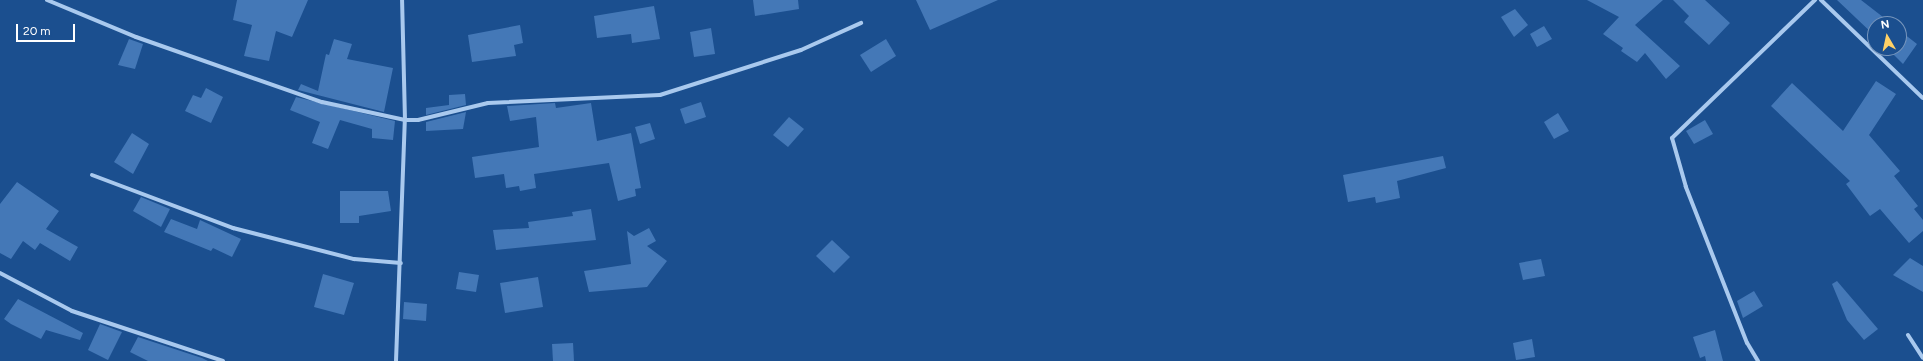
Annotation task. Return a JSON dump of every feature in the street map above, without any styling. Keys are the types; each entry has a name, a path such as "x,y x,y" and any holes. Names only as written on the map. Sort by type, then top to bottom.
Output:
{"street":[{"path":"47,0 136,37 322,102 405,120 418,120 488,103 660,95 801,50 861,23"},
{"path":"396,361 401,263 405,120 402,0"},
{"path":"1758,361 1747,343 1686,187 1672,138 1816,0"},
{"path":"1821,0 1923,98"},
{"path":"92,175 233,228 354,259 401,263"},
{"path":"0,273 72,311 223,361"},
{"path":"1908,335 1923,358"}],"building":[{"path":"237,0 308,0 292,37 276,31 269,61 244,56 252,25 233,20"},
{"path":"753,0 798,0 799,9 755,16"},
{"path":"916,0 998,0 930,30"},
{"path":"1587,0 1663,0 1635,25 1680,66 1666,79 1645,53 1637,62 1621,51 1623,48 1603,34 1619,17"},
{"path":"1673,0 1705,0 1730,23 1709,45 1684,22 1689,16"},
{"path":"1837,0 1861,0 1882,16 1867,16 1867,28"},
{"path":"654,6 660,39 632,43 631,34 597,38 594,16"},
{"path":"1515,9 1528,25 1514,37 1501,17"},
{"path":"520,25 523,43 514,45 516,56 472,62 468,35"},
{"path":"1544,26 1552,39 1537,47 1530,34"},
{"path":"711,28 715,54 694,57 690,32"},
{"path":"1907,36 1917,44 1903,64 1895,56 1907,56"},
{"path":"129,39 143,44 135,69 118,65"},
{"path":"334,39 352,44 347,59 393,68 384,112 298,90 301,84 318,91 326,54 329,55"},
{"path":"886,39 896,56 871,72 860,55"},
{"path":"1876,81 1896,94 1869,135 1900,171 1894,176 1918,206 1914,209 1923,220 1923,231 1909,243 1880,209 1870,216 1846,184 1850,181 1771,106 1792,83 1843,131"},
{"path":"206,88 223,97 211,123 185,111 193,95 201,98"},
{"path":"465,94 466,105 426,115 426,108 449,105 449,95"},
{"path":"296,97 395,121 393,140 372,138 372,129 340,120 328,149 312,143 320,122 290,110"},
{"path":"701,102 706,117 685,124 680,109"},
{"path":"555,103 556,108 591,103 597,141 631,133 641,188 635,189 636,196 618,201 609,163 534,174 536,188 520,191 519,186 506,188 504,174 475,178 472,157 539,147 536,117 510,121 507,106"},
{"path":"466,112 463,129 426,131 426,122"},
{"path":"1558,113 1569,131 1554,139 1544,122"},
{"path":"789,117 804,129 788,147 773,135"},
{"path":"1705,120 1713,134 1694,144 1686,131"},
{"path":"650,123 655,139 640,144 635,127"},
{"path":"132,133 149,144 133,174 114,162"},
{"path":"1443,156 1446,168 1397,181 1400,198 1376,203 1375,197 1348,202 1343,175"},
{"path":"17,182 59,211 46,229 78,247 70,261 40,243 35,250 23,241 11,259 0,253 0,204"},
{"path":"340,191 388,191 391,211 359,216 359,223 340,223"},
{"path":"141,197 170,209 161,227 133,211"},
{"path":"591,209 596,240 496,250 493,230 529,228 528,222 573,216 572,212"},
{"path":"171,219 197,229 200,220 241,239 232,257 213,248 211,251 164,232"},
{"path":"649,228 656,241 647,246 667,261 647,287 589,292 584,271 631,264 627,231 634,236"},
{"path":"832,240 850,257 834,273 816,256"},
{"path":"1910,258 1923,266 1923,292 1893,275"},
{"path":"1541,259 1545,276 1523,280 1519,263"},
{"path":"459,272 479,275 476,292 456,289"},
{"path":"323,274 354,283 344,315 314,307"},
{"path":"538,277 543,307 505,313 500,283"},
{"path":"1837,281 1878,329 1864,340 1847,320 1832,284"},
{"path":"1754,291 1763,306 1743,318 1737,301"},
{"path":"18,299 83,333 80,340 46,330 41,339 11,324 4,319"},
{"path":"404,302 427,304 426,321 403,319"},
{"path":"100,324 122,332 108,360 88,350"},
{"path":"1715,330 1723,361 1706,361 1705,356 1700,358 1693,337"},
{"path":"138,337 208,361 148,361 130,352"},
{"path":"1532,339 1535,357 1516,360 1513,343"},
{"path":"573,343 574,361 553,361 552,344"}]}
